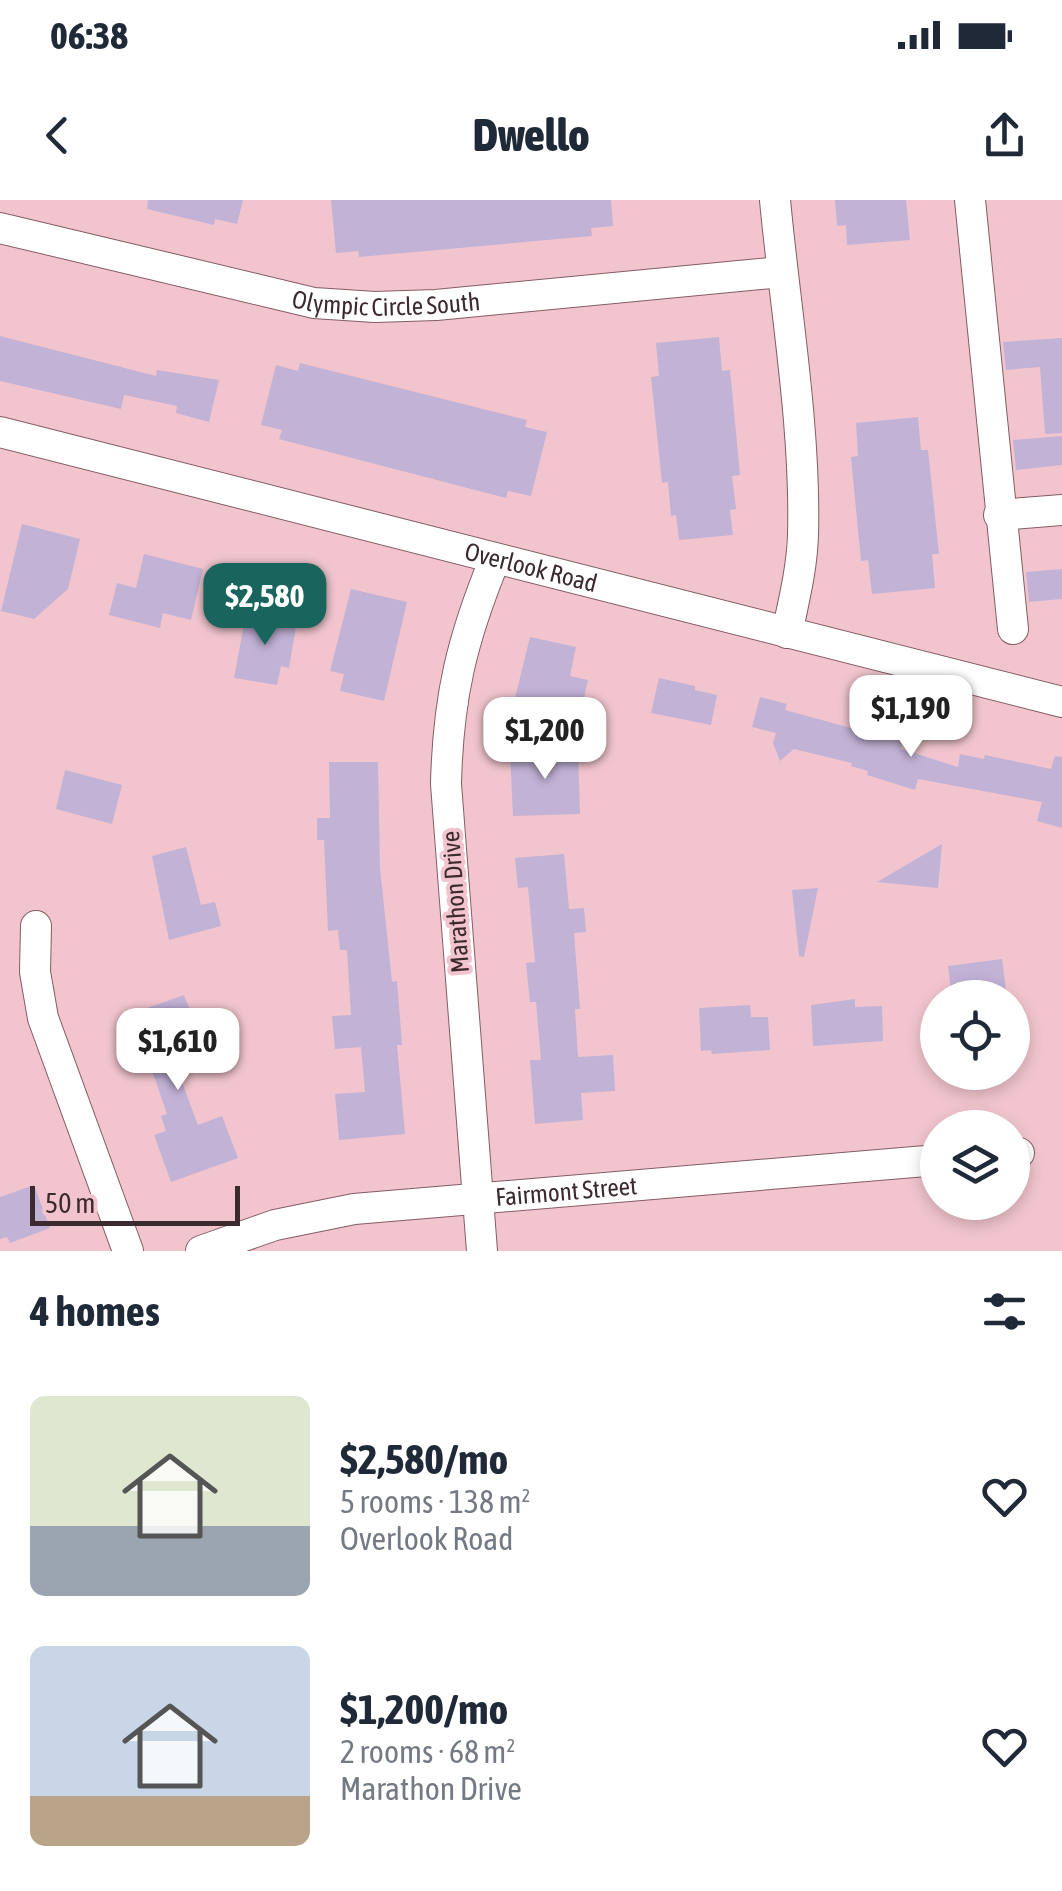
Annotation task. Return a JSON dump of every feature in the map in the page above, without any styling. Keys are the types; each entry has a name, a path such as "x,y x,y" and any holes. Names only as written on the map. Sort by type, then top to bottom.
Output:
{"street":[{"path":"775,200 795,400 803,534 798,584 787,633"},
{"path":"970,200 1013,630"},
{"name":"Olympic Circle South","path":"0,228 314,304 436,305 781,272"},
{"name":"Overlook Road","path":"0,432 1062,702"},
{"path":"999,515 1062,510"},
{"name":"Marathon Drive","path":"482,1251 446,784 447,734 456,668 495,559"},
{"path":"36,926 35,972 43,1018 128,1251"},
{"name":"Fairmont Street","path":"201,1251 275,1225 338,1212 920,1162"}],"building":[{"path":"148,200 243,200 237,224 215,219 214,225 147,209"},
{"path":"331,200 611,200 613,226 591,228 592,236 359,257 358,251 336,253"},
{"path":"835,200 906,200 910,240 847,245 846,225 837,226"},
{"path":"0,336 156,376 157,370 219,380 209,422 176,413 177,406 124,395 121,409 0,381"},
{"path":"719,337 722,371 730,370 740,475 732,476 736,509 730,510 733,535 679,540 676,515 671,516 668,482 662,483 651,377 659,376 656,343"},
{"path":"1062,338 1062,433 1045,434 1040,367 1006,370 1003,342"},
{"path":"300,363 527,420 525,427 547,432 531,496 508,491 506,498 279,439 282,430 261,425 276,365 298,371"},
{"path":"918,417 921,450 928,450 939,554 932,554 935,588 872,594 868,560 861,561 851,457 858,456 856,423"},
{"path":"1062,436 1062,465 1016,470 1013,440"},
{"path":"22,524 80,539 68,589 34,619 1,611"},
{"path":"144,554 203,569 191,620 163,613 160,628 109,615 117,583 136,588"},
{"path":"1062,569 1062,599 1029,602 1026,572"},
{"path":"351,589 407,602 384,701 340,691 344,674 330,671"},
{"path":"246,613 297,621 289,668 281,666 277,685 234,678"},
{"path":"530,637 576,647 570,676 588,680 581,712 515,698"},
{"path":"659,678 717,695 711,725 651,713"},
{"path":"760,697 787,704 785,710 862,731 863,727 887,735 894,731 901,749 958,767 960,754 984,759 985,755 1051,769 1055,756 1062,757 1062,828 1037,821 1042,802 918,779 915,790 867,775 868,771 851,766 852,763 794,749 780,761 773,743 776,733 752,727"},
{"path":"578,748 580,814 513,816 510,750"},
{"path":"329,762 378,762 380,868 392,982 397,981 402,1045 397,1045 405,1134 339,1140 335,1094 365,1092 361,1047 335,1049 332,1016 351,1015 347,950 340,950 338,930 328,931 324,840 317,840 317,818 330,818"},
{"path":"65,770 122,785 112,824 56,809"},
{"path":"942,844 938,888 877,882"},
{"path":"186,847 201,905 215,902 221,926 169,940 152,856"},
{"path":"564,854 569,909 584,908 586,932 574,933 580,1009 575,1009 578,1057 613,1055 615,1091 581,1093 583,1120 535,1124 530,1060 541,1060 536,1002 530,1002 526,963 535,962 528,887 518,888 515,858"},
{"path":"818,888 804,957 799,956 792,890"},
{"path":"1002,959 1005,980 950,980 948,966"},
{"path":"184,995 194,1021 181,1026 194,1063 177,1069 198,1125 222,1116 238,1158 171,1182 154,1135 166,1131 161,1116 167,1114 142,1041 135,1043 125,1016"},
{"path":"855,999 855,1007 882,1006 883,1041 813,1046 811,1005"},
{"path":"750,1005 751,1017 768,1017 770,1050 712,1054 711,1050 701,1051 699,1008"},
{"path":"34,1185 50,1228 10,1243 7,1237 0,1239 0,1197"}]}
